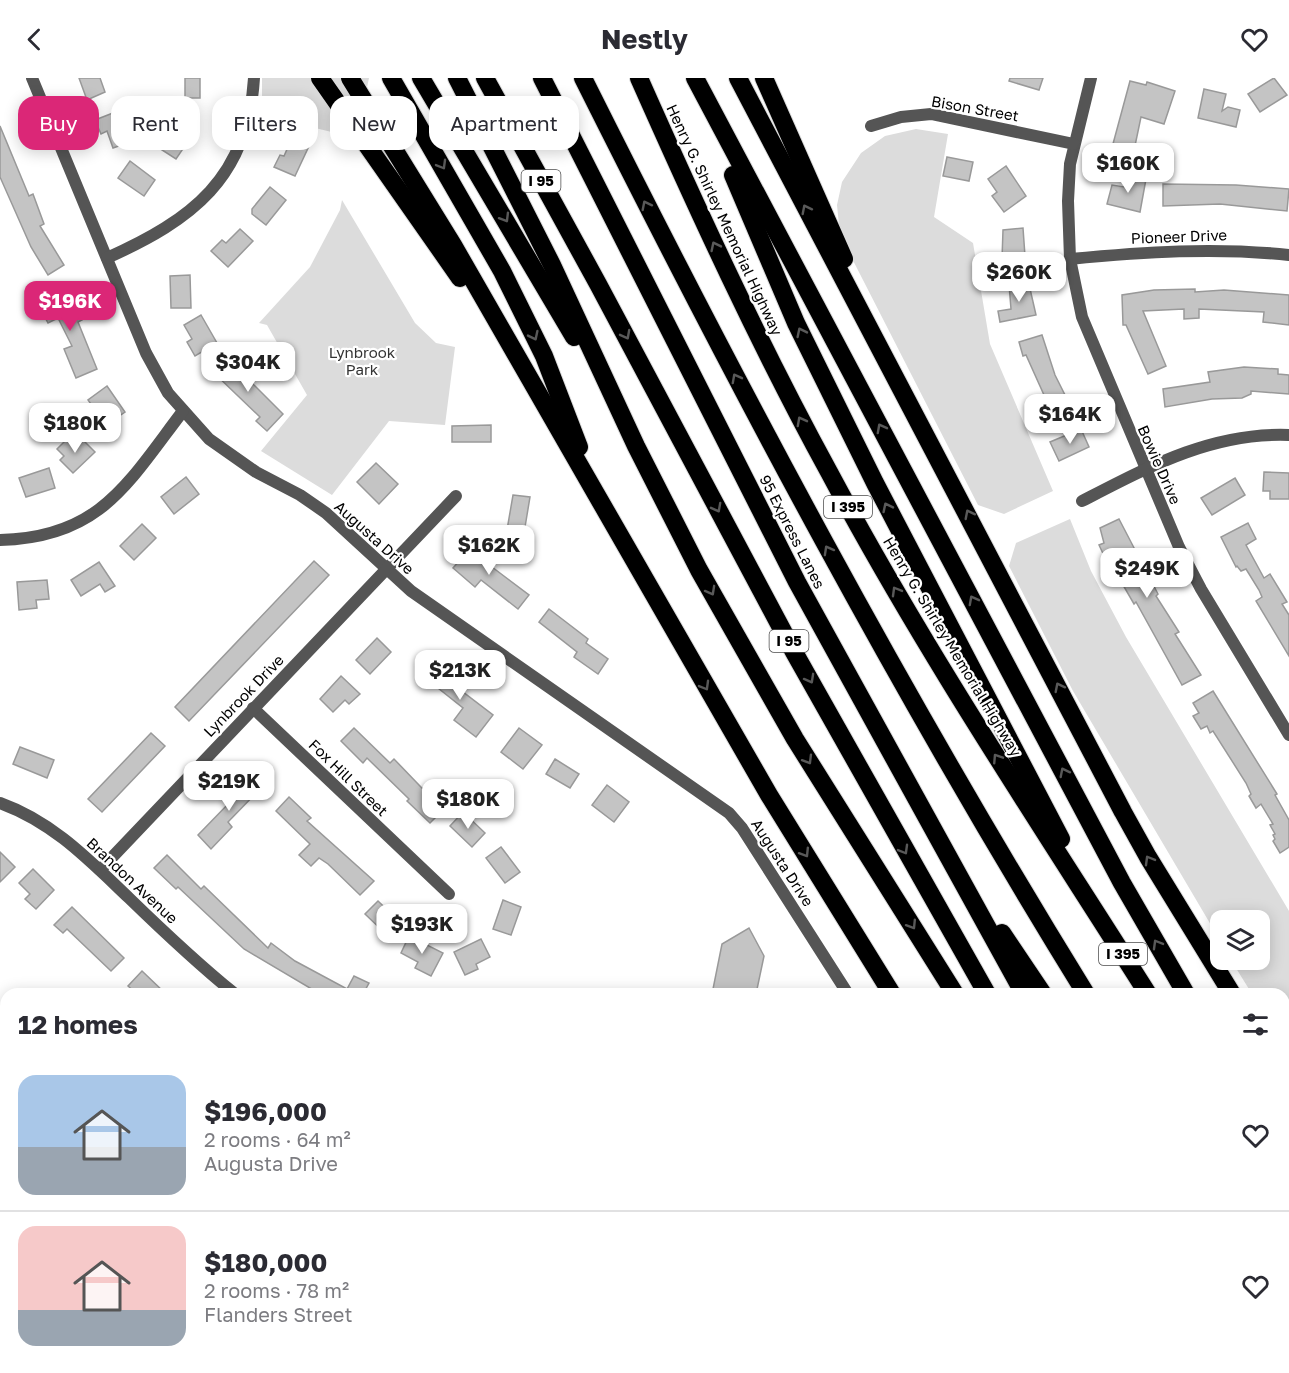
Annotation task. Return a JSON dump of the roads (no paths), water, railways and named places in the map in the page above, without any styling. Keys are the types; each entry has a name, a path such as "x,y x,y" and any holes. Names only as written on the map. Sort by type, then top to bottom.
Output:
{"highway":[{"path":"320,78 531,383"},
{"path":"350,78 453,245 769,795 888,988"},
{"path":"391,78 502,271 534,334 594,489"},
{"path":"421,78 527,255 636,446"},
{"path":"457,78 552,265 636,446 699,570 789,729 951,988"},
{"name":"I 95","path":"485,78 598,284 794,652 984,988"},
{"name":"95 Express Lanes","path":"542,78 797,582 1021,988"},
{"path":"583,78 713,336 856,601 1082,988"},
{"name":"Henry G. Shirley Memorial Highway","path":"639,78 750,320 829,474 982,736 1144,988"},
{"path":"694,78 796,323 915,563 1098,913"},
{"path":"694,78 1122,883 1183,988"},
{"path":"738,78 1143,848 1228,988"},
{"path":"764,78 884,352"},
{"path":"913,796 1039,988"}],"street":[{"name":"Augusta Drive","path":"32,78 155,373 183,411 209,440 231,456 326,513 411,591 639,752 716,802 742,828 844,988"},
{"path":"107,258 134,246 181,218 198,206 219,183 243,137 253,97 254,78"},
{"name":"Bowie Drive","path":"1091,78 1070,164 1068,201 1070,259 1089,339 1144,469 1201,590 1289,735"},
{"name":"Bison Street","path":"871,126 901,117 932,114 1074,144"},
{"name":"Pioneer Drive","path":"1070,259 1224,249 1289,255"},
{"path":"0,540 39,536 58,531 92,516 125,486 183,411"},
{"path":"1082,501 1144,469 1219,441 1245,436 1289,435"},
{"name":"Lynbrook Drive","path":"99,870 456,496"},
{"name":"Fox Hill Street","path":"253,708 449,894"},
{"name":"Brandon Avenue","path":"0,802 49,826 199,965 228,988"}],"park label":[{"name":"Lynbrook Park","path":"362,362"}]}
